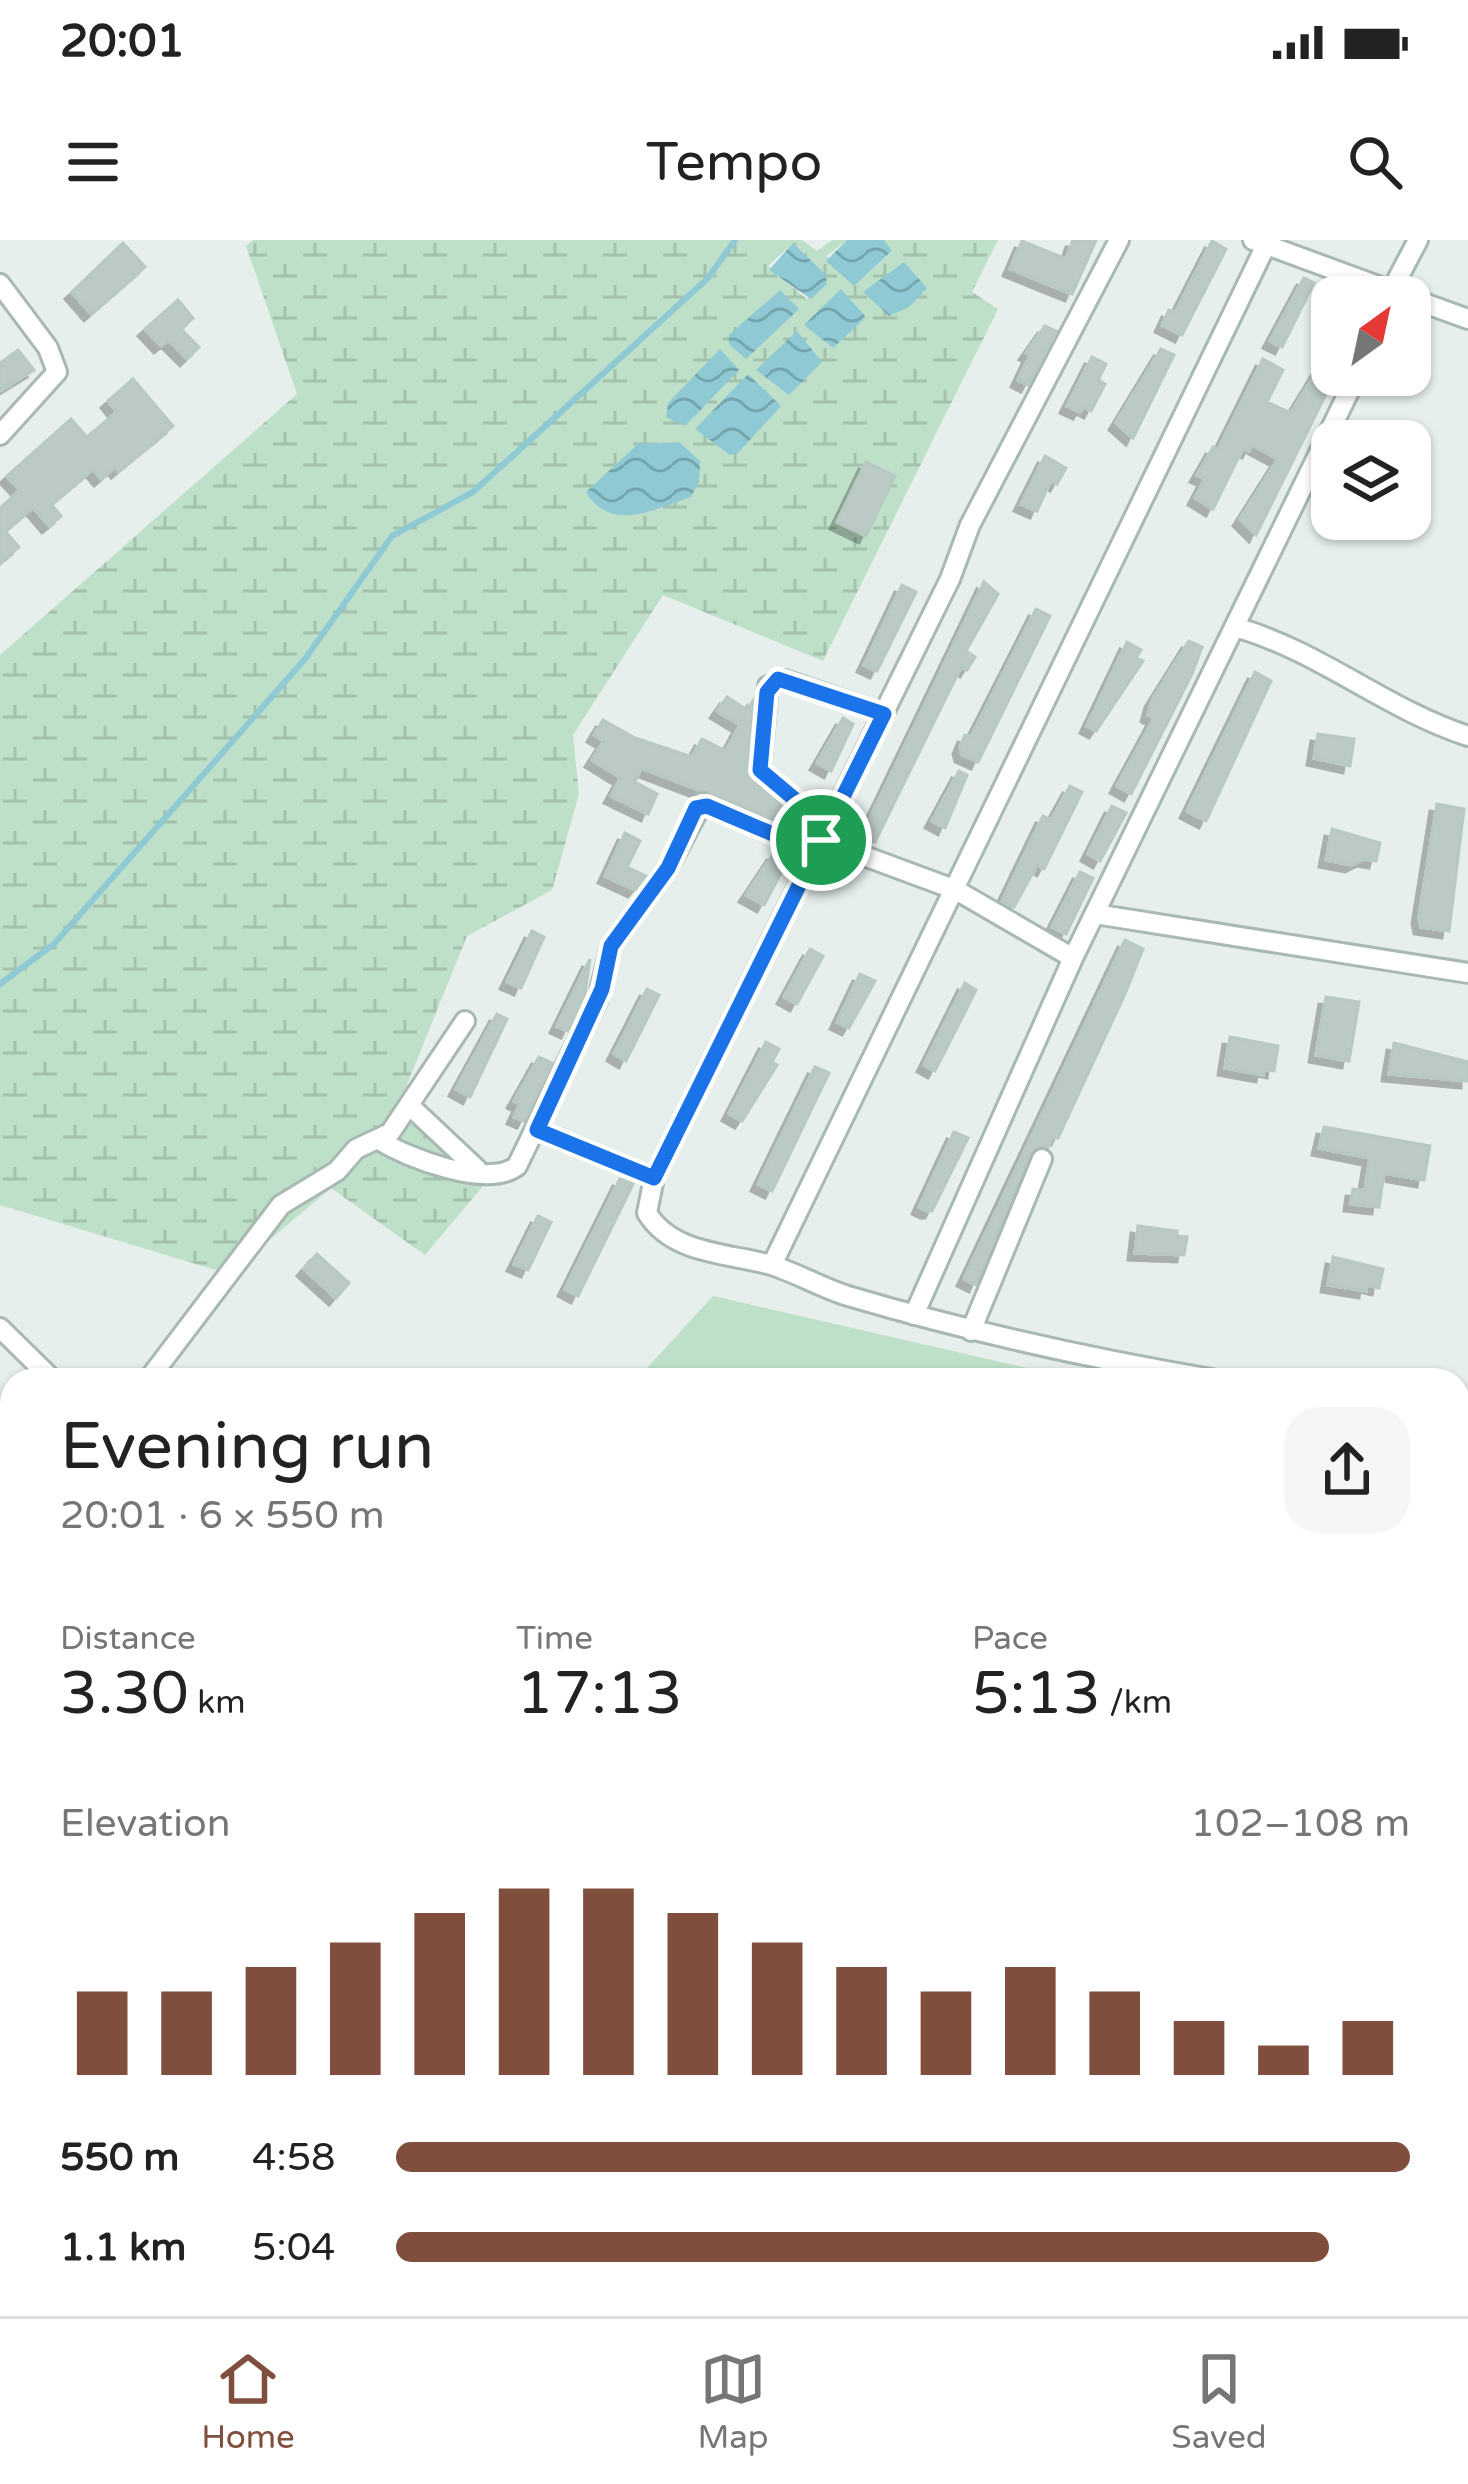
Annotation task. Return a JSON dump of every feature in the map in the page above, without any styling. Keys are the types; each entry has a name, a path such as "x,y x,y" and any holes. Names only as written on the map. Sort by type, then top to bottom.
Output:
{"street":[{"path":"1119,240 970,525 950,579 654,1178 647,1214 669,1237 712,1253 772,1265 914,1315 1157,1368"},
{"path":"1406,276 1418,240"},
{"path":"772,1265 956,890 1259,242 1347,276"},
{"path":"0,284 48,348 57,372 0,435"},
{"path":"1431,307 1468,319"},
{"path":"914,1315 1073,958 1347,396"},
{"path":"1235,627 1300,650 1411,712 1468,736"},
{"path":"821,840 760,770 769,686 785,680 884,714"},
{"path":"380,1140 417,1162 482,1173 510,1172 537,1130 602,989 611,946 668,868 696,808 707,806 821,840 956,890 1073,958"},
{"path":"1095,914 1468,973"},
{"path":"157,1368 281,1205 298,1190 338,1172 356,1148 380,1140 410,1107 465,1021"},
{"path":"410,1107 482,1173"},
{"path":"537,1130 654,1178"},
{"path":"971,1331 1042,1160"},
{"path":"0,1328 41,1368"}],"green space":[{"path":"253,240 802,240 817,251 832,240 847,240 827,256 854,286 892,252 884,240 998,240 972,292 998,309 823,661 663,595 573,735 579,794 552,890 467,936 404,1092 494,1173 425,1255 331,1188 229,1274 0,1205 0,655 297,394 246,246","holes":["793,243 825,275 807,299 768,266"]},
{"path":"713,1296 1027,1368 647,1368"}],"water":[{"path":"847,240 884,240 892,251 854,286 826,261"},
{"path":"793,243 826,275 827,284 811,299 769,270"},
{"path":"904,262 927,288 909,307 889,316 863,292"},
{"path":"841,289 866,317 833,348 804,325"},
{"path":"780,290 799,309 746,359 729,344 729,335"},
{"path":"797,331 822,362 789,395 756,370"},
{"path":"720,349 739,370 685,426 666,417 668,403"},
{"path":"748,374 781,406 737,454 730,455 695,429"},
{"path":"679,442 700,461 699,482 691,497 647,512 620,515 596,505 586,492 638,444"}],"building":[{"path":"1073,240 1096,240 1072,294 1010,269 1022,241 1066,259"},
{"path":"1212,241 1226,249 1182,335 1162,325 1169,310 1175,313"},
{"path":"123,243 145,267 91,314 72,292"},
{"path":"1304,278 1311,282 1282,347 1270,341"},
{"path":"178,300 193,318 181,329 199,347 187,359 168,340 161,346 145,329"},
{"path":"1045,326 1056,331 1028,385 1018,380 1030,355 1026,353"},
{"path":"1161,349 1174,355 1133,438 1116,423"},
{"path":"18,350 34,370 0,391 0,363"},
{"path":"1092,357 1106,364 1098,380 1105,384 1091,411 1083,407 1080,412 1067,406"},
{"path":"1263,359 1283,370 1267,402 1291,413 1311,380 1311,396 1325,396 1256,535 1240,519 1278,459 1252,445 1249,451 1243,448 1213,509 1195,498 1205,479 1197,475 1213,447 1218,450"},
{"path":"133,379 173,426 118,471 115,467 101,479 93,469 51,504 61,516 49,526 33,507 5,531 19,547 0,563 0,508 20,490 7,476 71,419 87,437 117,412 108,401"},
{"path":"1045,456 1066,468 1057,484 1051,480 1037,511 1021,504"},
{"path":"866,462 895,476 866,536 837,522"},
{"path":"984,582 998,594 966,651 975,657 967,670 961,667 875,842 862,835"},
{"path":"902,585 916,592 877,671 864,665"},
{"path":"1036,609 1050,616 978,762 962,755 965,735 971,737"},
{"path":"1189,641 1202,647 1192,674 1131,794 1117,786 1154,718 1148,715 1152,700"},
{"path":"1127,642 1141,650 1136,658 1143,661 1096,731 1087,726"},
{"path":"1255,672 1271,681 1206,821 1187,811"},
{"path":"727,697 747,710 753,701 747,774 797,820 794,826 641,768 635,782 657,794 648,814 611,796 621,778 592,760 604,741 594,735 603,720 635,738 692,757 702,739 726,751 740,725 717,711"},
{"path":"843,718 853,724 831,771 817,763"},
{"path":"1318,734 1354,739 1350,766 1314,758"},
{"path":"959,771 967,775 945,828 932,821"},
{"path":"1070,786 1082,792 1044,869 1037,865 1014,907 1002,901 1043,816 1051,820"},
{"path":"1437,804 1464,809 1449,931 1421,927 1419,917"},
{"path":"1112,806 1126,813 1100,861 1088,854"},
{"path":"1332,829 1380,843 1376,861 1364,859 1352,865 1326,860"},
{"path":"625,833 640,841 627,867 646,876 635,890 605,876"},
{"path":"774,853 788,860 764,905 746,895"},
{"path":"1080,872 1093,878 1066,934 1052,927"},
{"path":"532,931 544,937 521,988 507,982"},
{"path":"1125,940 1143,949 1125,994 1058,1138 1053,1136 1048,1147 1030,1154 976,1285 964,1279"},
{"path":"810,949 823,956 797,1004 784,997"},
{"path":"590,959 585,994 568,1031 557,1026"},
{"path":"860,974 875,981 849,1028 837,1022"},
{"path":"965,983 976,990 935,1071 924,1065"},
{"path":"647,989 659,995 626,1061 614,1054"},
{"path":"1326,997 1359,1002 1349,1061 1316,1055"},
{"path":"497,1014 507,1019 470,1097 456,1089"},
{"path":"1230,1037 1278,1046 1274,1071 1264,1069 1263,1075 1225,1068"},
{"path":"766,1042 779,1049 772,1062 777,1065 742,1121 729,1114"},
{"path":"1394,1043 1468,1062 1468,1081 1389,1074"},
{"path":"539,1057 552,1063 524,1121 514,1117 520,1104 514,1101"},
{"path":"815,1067 829,1073 772,1191 758,1184"},
{"path":"1324,1127 1430,1146 1424,1180 1384,1173 1379,1207 1351,1204 1353,1189 1365,1190 1370,1158 1319,1148"},
{"path":"954,1132 968,1138 932,1211 927,1211 919,1207"},
{"path":"620,1179 633,1184 578,1296 565,1289"},
{"path":"538,1216 551,1222 528,1270 514,1264"},
{"path":"1138,1226 1177,1231 1177,1236 1187,1237 1184,1255 1135,1253"},
{"path":"317,1254 349,1283 336,1298 304,1269"},
{"path":"1333,1257 1383,1269 1379,1288 1367,1285 1366,1291 1328,1285"}],"waterway":[{"path":"0,984 54,944 305,659 392,536 473,492 708,278 735,240"}],"route":[{"path":"778,679 820,689 884,714 654,1178 537,1130 602,989 611,946 628,916 662,878 696,808 702,803 815,852 821,840 826,828 760,770 767,692 778,679"}]}
